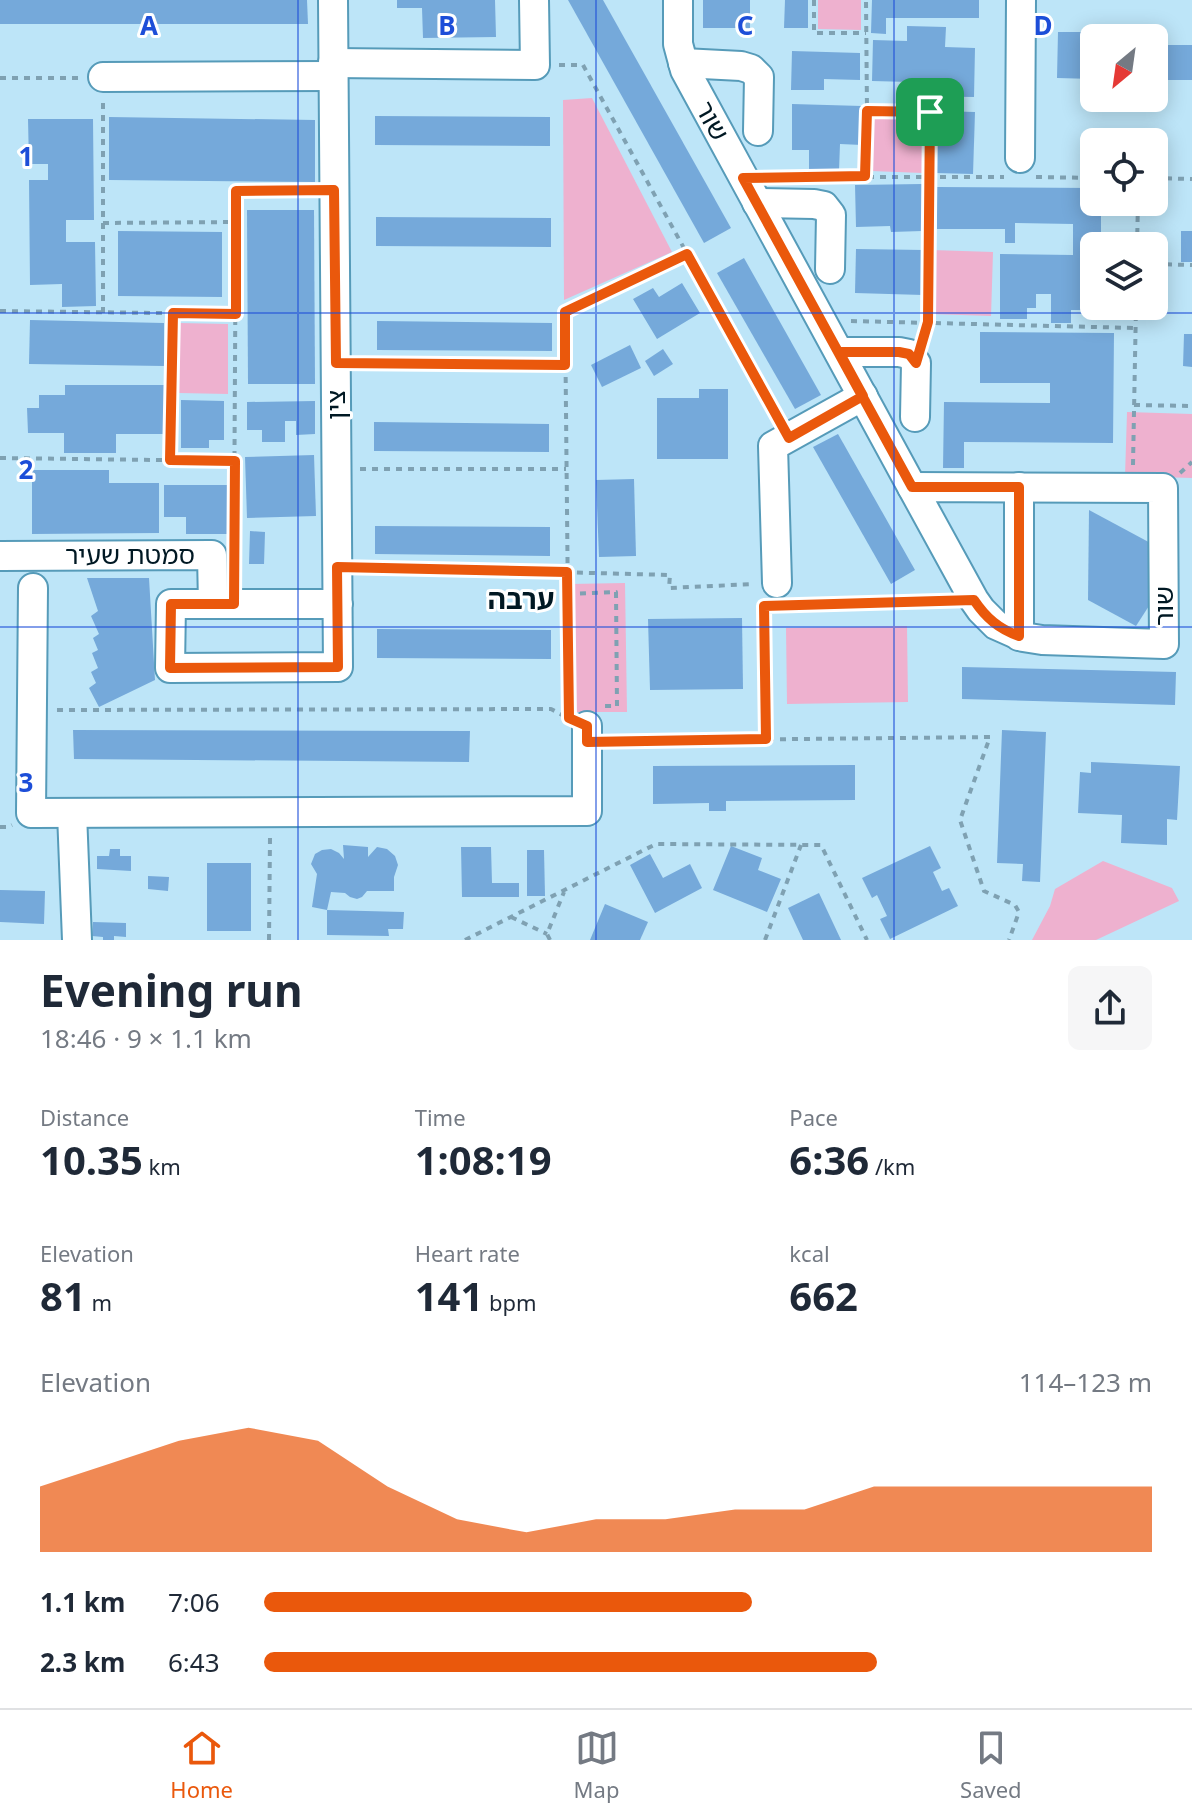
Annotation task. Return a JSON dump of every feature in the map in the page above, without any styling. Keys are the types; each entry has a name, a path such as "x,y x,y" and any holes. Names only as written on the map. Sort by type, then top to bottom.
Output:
{"street":[{"name":"צין","path":"333,0 338,667"},
{"path":"103,77 535,65 534,0"},
{"name":"שור","path":"678,0 678,44 683,63 912,487 974,600 988,619 1019,636 1042,640 1164,644 1163,488 912,487"},
{"path":"1020,171 1021,0"},
{"path":"683,63 751,69 759,77 758,131"},
{"path":"757,203 824,206 831,215 830,269"},
{"path":"839,352 909,354 916,363 915,417"},
{"path":"777,583 773,446 863,396"},
{"path":"1019,487 1019,636"},
{"name":"סמטת שעיר","path":"0,556 212,555 213,604"},
{"path":"33,588 31,813 587,811 583,717"},
{"name":"סמטת שעיר","path":"338,604 171,604 170,668 338,667"},
{"path":"72,813 77,940"}],"path":[{"path":"814,0 814,33 866,33"},
{"path":"865,176 866,0"},
{"path":"535,65 583,65 789,438"},
{"path":"0,78 103,77 103,313"},
{"path":"867,111 930,112 928,322 916,363"},
{"path":"819,177 930,177 1020,171 1080,177"},
{"path":"1168,178 1192,179"},
{"path":"234,540 236,191 334,190"},
{"path":"103,223 236,222"},
{"path":"583,717 567,572 565,312 687,254"},
{"path":"1168,264 1192,265"},
{"path":"0,311 236,314"},
{"path":"170,460 173,313"},
{"path":"821,320 1135,328"},
{"path":"1133,487 1135,320"},
{"path":"336,363 565,365"},
{"path":"1134,405 1192,406"},
{"path":"0,458 235,461"},
{"path":"336,469 566,469"},
{"path":"337,567 670,575 669,588 777,583"},
{"path":"568,594 616,592 617,706 583,717"},
{"path":"766,739 764,606 974,600"},
{"path":"32,710 551,709 569,718 583,717 766,739 990,737 960,820 984,891 1015,905 1019,912 1009,940"},
{"path":"269,940 270,812"},
{"path":"465,940 656,844 821,845 867,940"},
{"path":"765,940 801,845"},
{"path":"547,934 565,890"},
{"path":"511,917 547,934 550,940"}],"shaded area":[{"path":"818,0 861,0 861,30 818,29"},
{"path":"592,98 672,252 564,300 563,100"},
{"path":"873,117 924,119 923,173 871,171"},
{"path":"932,250 993,252 991,316 931,314"},
{"path":"179,323 228,324 228,394 179,393"},
{"path":"1127,412 1192,414 1192,478 1125,476"},
{"path":"625,583 627,712 572,712 570,584"},
{"path":"907,626 908,702 787,704 786,628"},
{"path":"1103,861 1172,888 1179,901 1096,940 1032,940 1050,906 1055,889"}],"building":[{"path":"0,0 307,0 308,24 0,24"},
{"path":"397,0 495,0 496,37 423,38 422,8 397,8"},
{"path":"568,0 603,0 731,228 704,243"},
{"path":"703,0 750,0 750,28 703,28"},
{"path":"785,0 808,0 808,28 784,28"},
{"path":"872,0 979,0 979,18 886,18 886,34 871,33"},
{"path":"907,26 946,27 945,47 975,48 974,97 910,96 910,82 872,81 873,40 907,41"},
{"path":"1058,32 1080,32 1080,79 1057,78"},
{"path":"1168,45 1192,45 1192,80 1168,80"},
{"path":"792,51 860,53 860,80 824,79 824,90 791,90"},
{"path":"792,104 862,106 862,145 840,144 839,171 809,170 809,150 792,150"},
{"path":"937,111 975,112 973,174 935,173"},
{"path":"375,116 550,117 550,146 375,145"},
{"path":"109,117 315,120 315,182 109,180"},
{"path":"28,119 93,119 94,220 66,220 66,242 95,242 96,306 62,307 62,284 30,285 29,180 48,180 48,164 29,164"},
{"path":"922,184 922,231 891,232 890,226 856,227 855,185"},
{"path":"937,187 1080,188 1080,216 1101,216 1101,232 1080,232 1080,310 1071,310 1071,323 1051,323 1051,294 1036,294 1036,308 1027,308 1027,319 1000,319 1000,254 1073,255 1073,224 1015,223 1015,243 1005,243 1005,229 937,229"},
{"path":"247,210 314,210 315,384 248,384"},
{"path":"376,217 551,218 551,247 376,246"},
{"path":"118,231 222,232 222,297 118,296"},
{"path":"1181,231 1192,231 1192,262 1181,262"},
{"path":"856,249 924,250 923,295 855,293"},
{"path":"744,258 821,395 795,409 717,273"},
{"path":"682,283 700,313 657,339 633,299 653,288 659,297"},
{"path":"30,320 164,323 164,366 29,364"},
{"path":"377,321 552,323 552,351 377,350"},
{"path":"980,332 1114,333 1113,443 964,442 964,468 943,468 944,402 1050,403 1050,383 980,383"},
{"path":"1184,334 1192,334 1192,367 1183,366"},
{"path":"630,345 641,368 602,387 591,365"},
{"path":"663,349 673,364 654,376 645,361"},
{"path":"65,385 167,385 167,434 116,434 116,453 64,453 64,433 28,433 27,408 39,408 39,395 65,395"},
{"path":"699,389 728,389 728,459 657,459 657,398 699,398"},
{"path":"181,400 224,401 224,440 209,440 209,448 181,448"},
{"path":"315,401 315,434 296,435 296,421 285,421 285,442 262,442 262,430 247,430 247,402"},
{"path":"374,422 549,424 549,452 374,451"},
{"path":"838,434 915,570 891,584 813,447"},
{"path":"314,455 316,516 247,518 245,457"},
{"path":"32,470 109,470 109,483 159,483 159,533 32,534"},
{"path":"634,479 636,556 599,557 596,480"},
{"path":"164,485 229,485 229,534 186,534 186,517 164,517"},
{"path":"1089,510 1156,546 1156,595 1136,626 1088,600"},
{"path":"375,526 550,527 550,556 375,554"},
{"path":"250,531 265,532 264,564 249,564"},
{"path":"87,578 149,578 155,680 99,707 89,688 96,683 91,672 98,668 92,653 98,650 93,638 99,634 91,616 98,611"},
{"path":"742,618 743,689 650,690 648,619"},
{"path":"377,629 551,630 551,659 377,658"},
{"path":"962,667 1176,672 1175,705 962,699"},
{"path":"73,730 470,731 469,762 74,759"},
{"path":"1002,730 1046,732 1040,882 1022,881 1023,864 997,863"},
{"path":"1091,762 1180,766 1177,820 1167,819 1167,845 1121,843 1122,815 1078,813 1080,772 1091,773"},
{"path":"855,765 855,800 726,801 726,811 709,811 709,803 653,804 653,766"},
{"path":"343,845 368,847 368,857 377,847 387,849 395,856 398,865 394,891 367,891 357,899 345,893 331,892 327,910 312,907 317,874 311,864 315,854 331,849 344,859"},
{"path":"731,846 762,858 758,870 781,879 767,912 713,890"},
{"path":"930,846 941,868 933,872 942,891 949,888 958,906 890,939 880,919 887,916 877,895 872,898 862,878"},
{"path":"461,847 491,847 492,883 519,883 519,897 462,897"},
{"path":"110,849 120,849 120,856 131,856 131,871 97,869 97,856 109,856"},
{"path":"527,850 544,850 545,896 527,896"},
{"path":"650,854 663,878 690,864 702,888 655,913 630,865"},
{"path":"207,863 251,863 251,931 207,931"},
{"path":"148,876 169,877 168,891 148,889"},
{"path":"0,890 45,891 44,924 0,922"},
{"path":"819,893 841,940 803,940 788,908"},
{"path":"605,904 648,922 640,940 590,940"},
{"path":"327,910 404,912 403,929 388,929 389,936 327,935"},
{"path":"93,922 126,923 126,937 114,936 114,940 103,940 103,937 92,936"}],"district":[{"name":"ערבה","path":"521,599"}],"route":[{"path":"930,112 867,111 865,176 743,178 839,352 912,487 1019,487 1019,636 988,619 974,600 764,606 766,739 587,742 587,726 569,718 567,572 337,567 338,667 170,668 171,604 234,604 235,461 170,460 173,313 236,314 236,191 334,190 336,363 565,365 565,312 687,254 789,438 863,396 839,352 899,352 909,354 916,363 928,322 930,112"}]}
